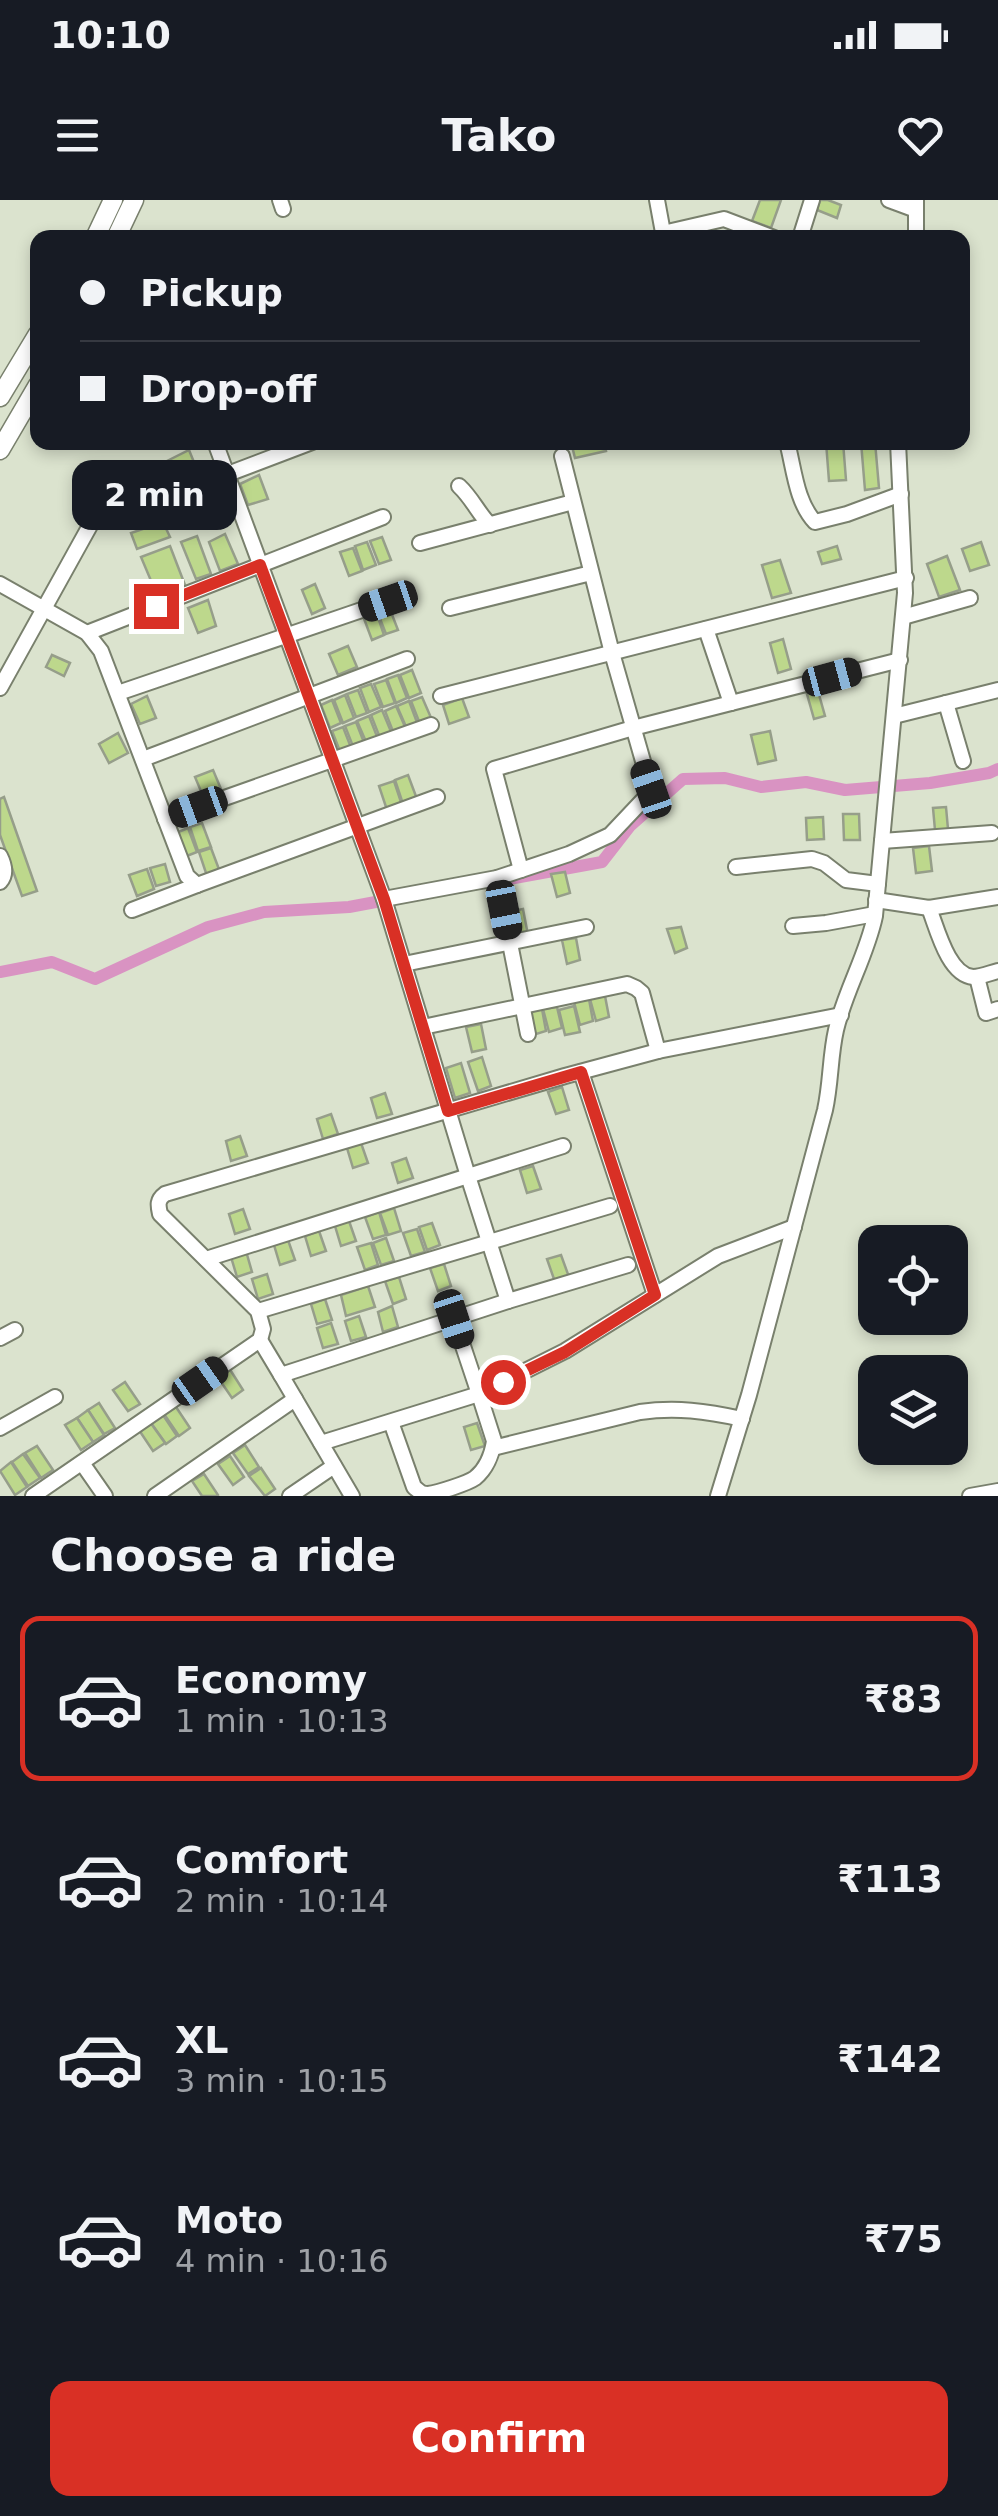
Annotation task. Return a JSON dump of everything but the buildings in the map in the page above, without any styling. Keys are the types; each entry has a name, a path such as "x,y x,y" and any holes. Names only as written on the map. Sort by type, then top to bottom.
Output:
{"main road":[{"path":"100,230 113,200"},
{"path":"120,230 134,200"},
{"path":"0,397 30,347"},
{"path":"0,450 30,398"}],"street":[{"path":"657,200 663,230"},
{"path":"803,230 812,200"},
{"path":"889,200 916,205"},
{"path":"683,230 724,219 749,230"},
{"path":"217,450 384,899 508,1301"},
{"path":"0,688 92,522 290,450"},
{"path":"790,450 800,496 814,522 901,494"},
{"path":"718,1496 830,1090 835,1032 870,942 906,578 898,450"},
{"path":"384,899 497,878 569,854 610,835 651,789 562,456"},
{"path":"460,486 490,524"},
{"path":"420,543 573,502"},
{"path":"87,634 383,517"},
{"path":"450,608 592,574"},
{"path":"442,696 906,578"},
{"path":"0,584 87,634 101,651 187,876 196,885"},
{"path":"903,616 970,598"},
{"path":"118,693 388,601"},
{"path":"706,629 731,703"},
{"path":"143,759 407,659"},
{"path":"522,870 494,769 633,728 900,660"},
{"path":"894,716 998,690"},
{"path":"946,704 962,761"},
{"path":"165,819 431,724"},
{"path":"132,910 436,797"},
{"path":"882,841 992,833"},
{"path":"0,856 4,878 0,882"},
{"path":"736,867 812,858 876,899 930,908 998,896"},
{"path":"497,878 528,1034"},
{"path":"793,926 826,923 876,899"},
{"path":"930,908 952,964 967,976 998,971"},
{"path":"404,964 586,928"},
{"path":"977,977 986,1012 998,1009"},
{"path":"423,1026 627,984 642,994 658,1052"},
{"path":"33,1496 260,1340 263,1329 258,1311 160,1214 160,1198 165,1194 581,1072 658,1052 841,1015"},
{"path":"581,1072 655,1295"},
{"path":"206,1258 563,1146"},
{"path":"258,1311 610,1206"},
{"path":"322,1444 479,1394 565,1352 718,1256 794,1227"},
{"path":"281,1375 628,1266"},
{"path":"391,1422 414,1487 423,1494 475,1478 490,1457 494,1442 454,1319"},
{"path":"0,1338 15,1330"},
{"path":"260,1340 352,1496"},
{"path":"2,1422 55,1397"},
{"path":"154,1496 295,1399"},
{"path":"493,1448 660,1409 696,1409 742,1419"},
{"path":"82,1462 105,1496"},
{"path":"290,1496 334,1466"},
{"path":"970,1496 998,1491"}],"waterway":[{"path":"509,879 602,862 630,826 683,779 725,778 761,787 806,782 845,790 930,783 998,769"},
{"path":"0,972 52,962 95,979 208,927 264,912 381,901"}],"route":[{"path":"156,606 260,565 384,899 448,1111 581,1072 655,1295 565,1352 503,1382"}]}
